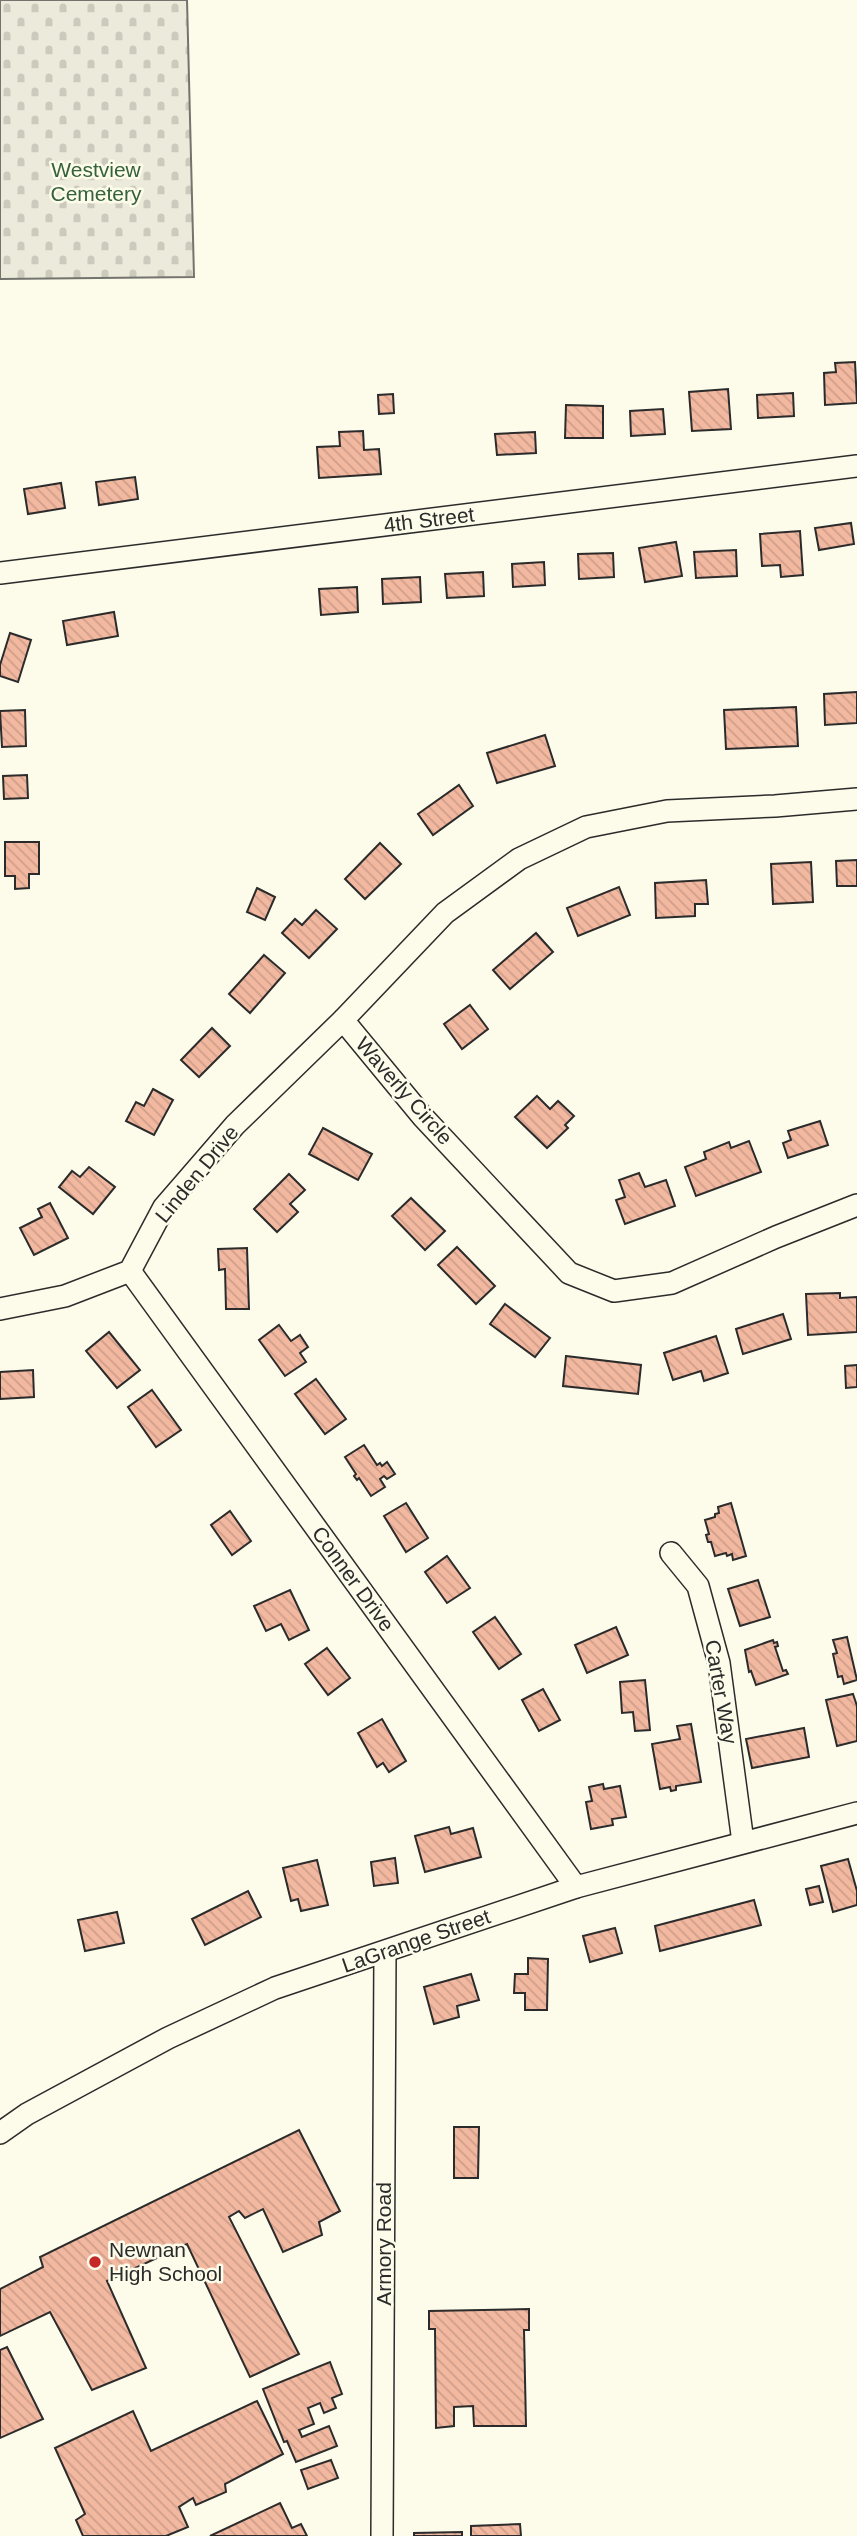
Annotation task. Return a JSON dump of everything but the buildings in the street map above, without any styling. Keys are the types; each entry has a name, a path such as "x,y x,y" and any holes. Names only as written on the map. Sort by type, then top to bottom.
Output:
{"street":[{"name":"4th Street","path":"0,573 857,466"},
{"name":"Waverly Circle","path":"857,799 667,811 586,827 519,859 445,914 343,1020 423,1117 569,1273 614,1291 672,1283 857,1205"},
{"name":"Linden Drive","path":"130,1271 164,1207 235,1125 343,1020"},
{"path":"0,1309 65,1296 130,1271"},
{"name":"Conner Drive","path":"130,1271 576,1887"},
{"name":"Carter Way","path":"671,1553 698,1586 719,1663 743,1842"},
{"name":"LaGrange Street","path":"0,2133 27,2114 168,2038 275,1987 576,1887 857,1813"},
{"name":"Armory Road","path":"382,2536 385,1952"}],"green space":[{"name":"Westview Cemetery","path":"0,0 187,0 194,277 0,279"}],"place":[{"name":"Newnan High School","path":"95,2262"}]}
